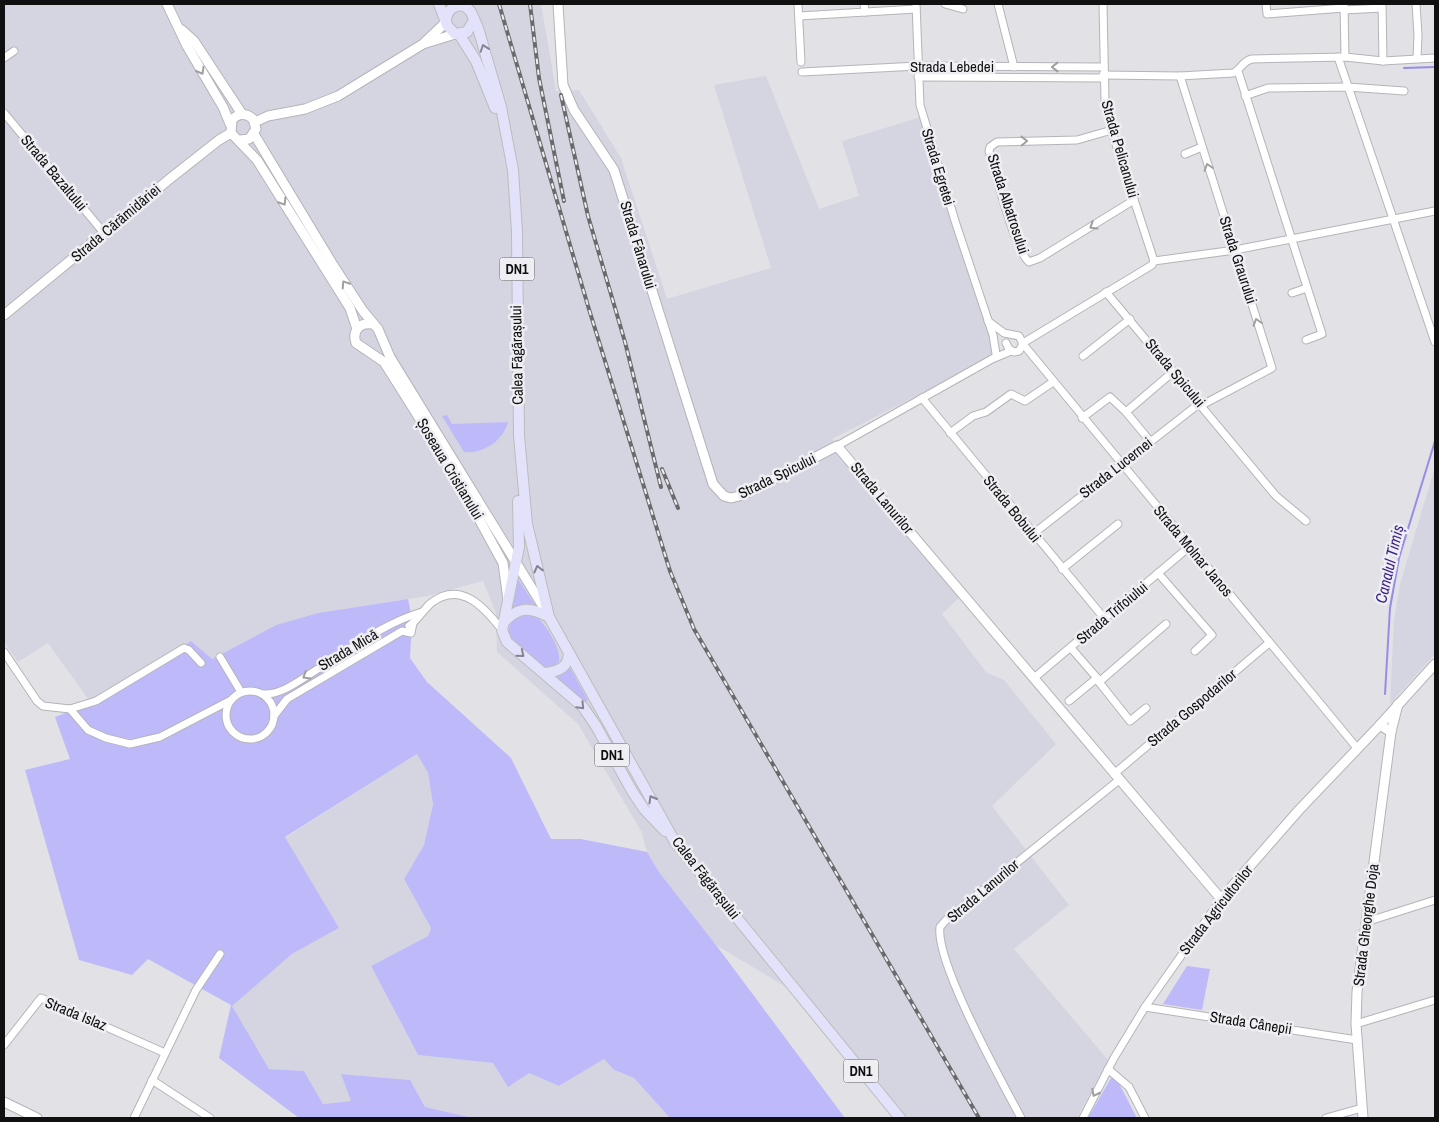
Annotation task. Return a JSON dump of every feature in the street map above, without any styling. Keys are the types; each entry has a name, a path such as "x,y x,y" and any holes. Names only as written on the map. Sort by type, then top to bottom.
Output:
{"main road":[{"name":"Calea Făgărașului","path":"440,4 450,30 457,34 476,61 503,125"},
{"name":"Calea Făgărașului","path":"446,20 448,12 453,7 464,5 471,12 497,92 510,153 515,200 519,436 527,524 549,617 675,842 900,1118"},
{"path":"457,34 467,32 474,20"},
{"name":"Calea Făgărașului","path":"517,566 519,525 516,447 519,436"},
{"name":"DN1","path":"517,566 503,626 507,642 545,673 590,717 632,792 644,809 675,842"},
{"path":"503,626 515,612 526,608 549,617"},
{"path":"545,673 563,668 568,660 569,652"}],"street":[{"path":"167,4 187,46 223,107 231,129 240,140 246,140 254,134 255,122 250,117 242,114 194,41 180,28"},
{"name":"Strada Fânarului","path":"558,4 565,91 574,110 614,170 680,383 713,484 719,492"},
{"path":"798,4 801,62"},
{"path":"945,4 963,10"},
{"path":"998,4 1014,66"},
{"name":"Strada Pelicanului","path":"1103,4 1103,77 1112,130 1154,262"},
{"path":"1266,4 1267,14 1344,7 1382,6 1383,61"},
{"path":"1416,4 1417,58"},
{"name":"Strada Egretei","path":"799,16 864,8 916,6 918,94 925,126 993,335"},
{"path":"1344,7 1342,57 1348,87 1435,342"},
{"path":"423,44 446,20"},
{"path":"255,122 324,103 423,44 457,34"},
{"path":"4,58 14,51"},
{"name":"Strada Lebedei","path":"918,78 1180,76 1233,73 1238,71 1242,63 1252,59 1342,57 1383,61 1435,58"},
{"name":"Strada Lebedei","path":"802,72 918,66 1103,67"},
{"path":"1238,71 1322,334 1306,340"},
{"name":"Strada Graurului","path":"1180,76 1272,368 1201,404"},
{"path":"1246,96 1268,88 1348,87 1404,91"},
{"name":"Strada Bazaltului","path":"4,114 104,232"},
{"path":"231,129 235,117 242,114"},
{"name":"Strada Cărămidăriei","path":"4,315 231,129"},
{"name":"Strada Albatrosului","path":"1112,130 1077,140 997,142 990,147 989,151 1013,228 1023,256 1028,262 1040,258 1134,200"},
{"name":"Șoseaua Cristianului","path":"254,134 300,211 372,324 378,329 390,357 462,471 549,617"},
{"name":"Șoseaua Cristianului","path":"240,140 258,160 350,308 357,329 355,340 359,346 384,362 454,473 502,563 509,603"},
{"path":"1185,154 1202,147"},
{"path":"1010,348 1021,339 1106,292 1154,262 1235,250 1435,211"},
{"path":"1292,293 1307,288"},
{"name":"Strada Spicului","path":"1106,292 1174,371 1276,496 1306,521"},
{"path":"1083,356 1130,319"},
{"path":"988,320 997,328 1021,339"},
{"path":"357,329 364,324 372,324"},
{"path":"993,335 1010,348 1030,354"},
{"path":"993,335 994,356"},
{"path":"366,349 376,346 380,336"},
{"path":"1010,348 1021,339"},
{"name":"Strada Molnar Janos","path":"1021,339 1052,382 1357,748"},
{"name":"Strada Spicului","path":"719,492 731,498 743,495 838,446 1010,348"},
{"path":"1126,412 1174,371"},
{"path":"950,432 972,416 986,412 1011,394 1025,401 1052,382"},
{"path":"1082,418 1110,397 1126,412 1150,441"},
{"name":"Strada Bobului","path":"922,398 1104,618"},
{"name":"Strada Lucernei","path":"1033,534 1120,464 1201,404"},
{"name":"Strada Lanurilor","path":"838,446 1221,899"},
{"path":"1062,569 1118,524"},
{"name":"Strada Trifoiului","path":"1034,678 1189,547"},
{"path":"1158,573 1212,635 1195,651"},
{"path":"422,612 440,597 458,594 475,601 503,626"},
{"name":"Strada Mică","path":"226,710 228,725 232,732 247,739 262,736 269,730 274,716 286,699 402,631 413,623 422,612"},
{"name":"Strada Mică","path":"240,692 248,691 271,695 284,690 383,629 408,616 422,612"},
{"path":"402,631 412,633 413,623"},
{"path":"1068,701 1098,680 1166,624"},
{"name":"Strada Gospodarilor","path":"1117,777 1269,643"},
{"path":"4,652 36,701 43,706 70,709 96,701 184,648 189,650 201,663"},
{"path":"1071,648 1130,721 1146,708"},
{"path":"70,709 88,730 106,738 130,744 160,737 231,700 240,692 220,657"},
{"name":"Strada Agricultorilor","path":"1083,1118 1108,1069 1145,1007 1221,899 1435,664"},
{"path":"263,694 272,707 274,716"},
{"path":"213,708 226,710 231,700"},
{"name":"Strada Gheorghe Doja","path":"1363,1118 1356,1024 1357,992 1391,732 1398,704"},
{"path":"1380,725 1391,732"},
{"name":"Strada Lanurilor","path":"1021,1118 976,1030 943,956 940,927 1117,777"},
{"path":"1366,922 1435,900"},
{"path":"134,1118 196,990 220,954"},
{"name":"Strada Islaz","path":"4,1045 41,998 165,1053"},
{"path":"1356,1024 1435,1000"},
{"name":"Strada Cânepii","path":"1145,1007 1357,1040"},
{"path":"1108,1069 1129,1087 1145,1118"},
{"path":"152,1080 210,1118"},
{"path":"4,1102 37,1118"},
{"path":"1326,1118 1362,1108"}],"shaded area":[{"path":"4,4 541,4 556,91 579,90 621,158 667,299 771,268 714,85 766,76 819,209 859,196 842,141 921,117 998,351 932,388 832,439 962,595 942,614 986,672 1004,680 1056,744 992,806 1069,905 1014,949 1108,1060 1077,1118 894,1118 791,990 716,945 659,872 647,852 641,831 578,724 497,652 496,613 483,581 427,596 318,613 276,625 212,659 91,703 48,643 18,662 4,642"},
{"path":"447,415 452,424 508,422 502,435 491,445 478,451 464,452 442,416"},
{"path":"1435,467 1435,654 1390,704 1394,621 1400,584"},
{"path":"518,579 535,605 521,606 512,611"},
{"path":"408,599 412,618 410,658 427,682 511,758 551,839 581,839 647,852 659,872 845,1118 670,1118 634,1078 614,1070 604,1059 559,1086 529,1073 508,1087 493,1063 418,1055 371,966 428,936 431,928 404,879 424,845 433,804 428,773 417,754 285,837 339,928 292,954 232,1006 269,1069 304,1071 323,1104 351,1101 341,1074 410,1080 425,1107 473,1118 299,1118 219,1058 231,1005 148,959 132,975 79,960 25,770 70,759 55,717 91,703 191,641 212,659 276,625 318,613"},
{"path":"535,614 548,630 558,649 559,662 550,669 545,668 510,640 508,631 511,621 517,615"},
{"path":"570,668 588,700 585,702 555,678"},
{"path":"417,754 428,773 433,803 424,845 404,879 431,928 428,936 371,966 418,1055 493,1063 529,1073 559,1086 604,1059 614,1070 634,1078 670,1118 473,1118 425,1107 409,1080 342,1074 351,1101 323,1104 304,1071 269,1069 231,1006 292,954 339,928 285,838"},
{"path":"1187,966 1210,969 1202,1010 1163,1004"},
{"path":"1111,1078 1116,1078 1137,1118 1088,1118"}],"waterway":[{"path":"1404,68 1435,67"},
{"name":"Canalul Timiș","path":"1385,694 1390,608 1399,558 1435,441"}],"railway":[{"path":"499,4 588,306 670,571 694,629 979,1118"},
{"path":"530,4 539,78 564,201"},
{"path":"561,95 588,216 625,342 661,487"},
{"path":"662,469 678,508"}]}
